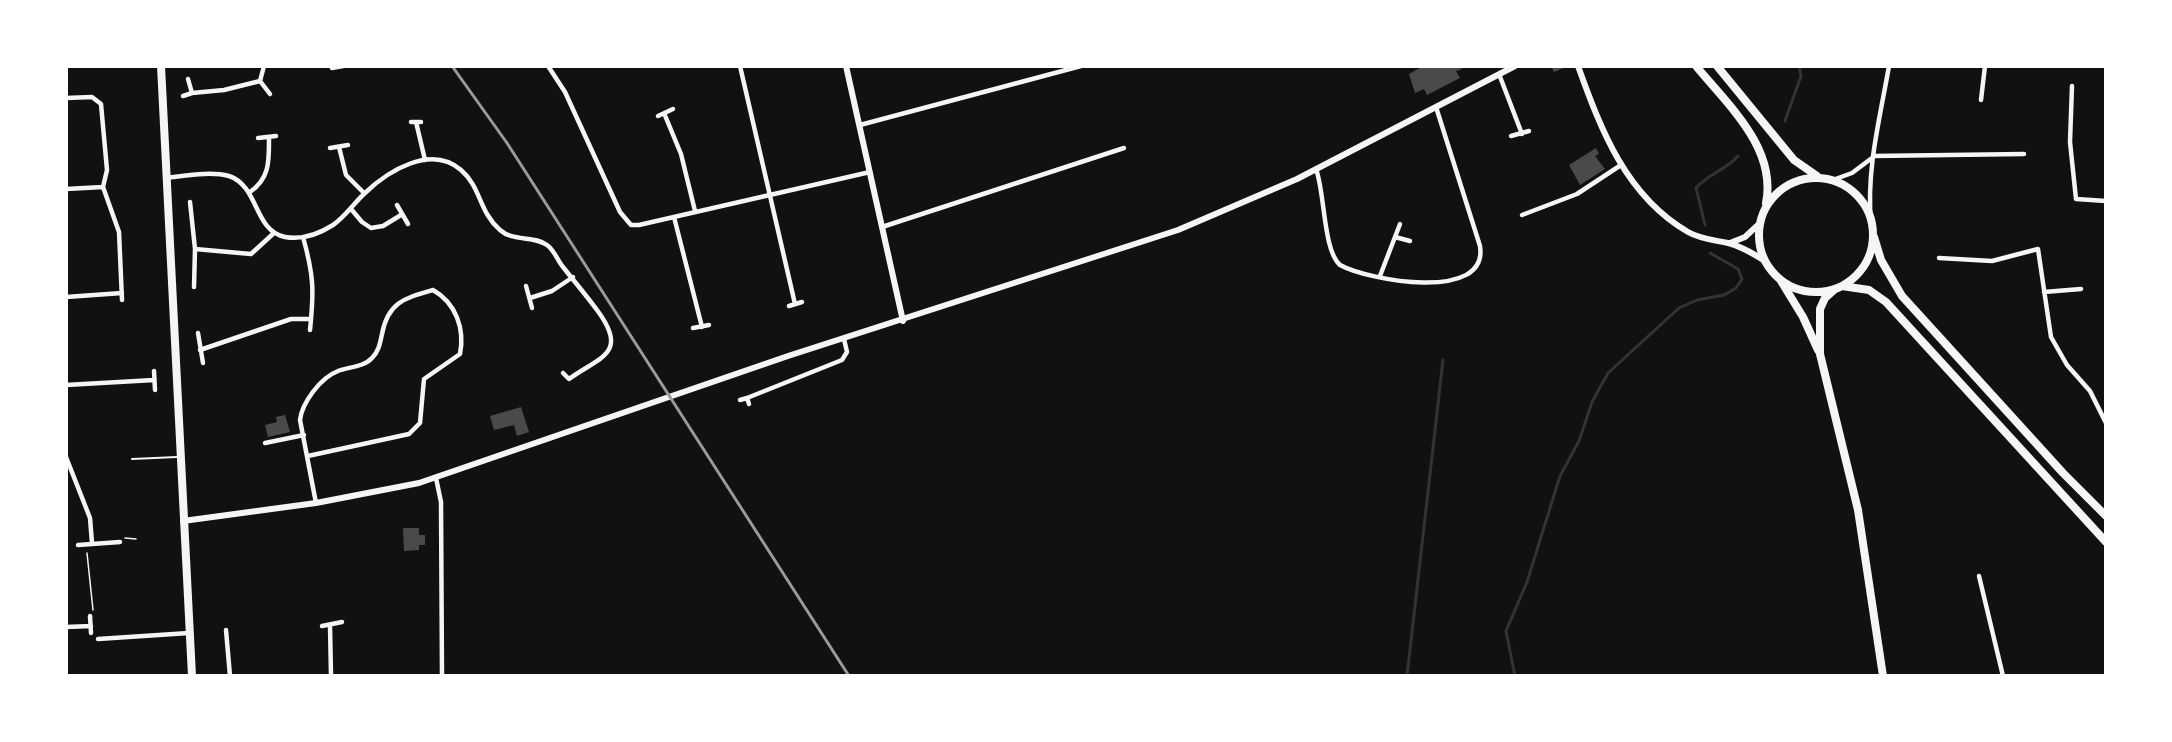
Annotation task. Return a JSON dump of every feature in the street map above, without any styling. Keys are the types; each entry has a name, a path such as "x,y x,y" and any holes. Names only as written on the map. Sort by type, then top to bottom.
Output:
{"highway":[{"path":"161,66 192,676"}],"main road":[{"path":"1696,66 1747,129 1758,146 1767,175 1765,207 1760,224 1759,242 1765,261 1780,279 1803,317 1820,354 1858,510 1883,676"},
{"path":"1717,66 1794,160 1818,177 1830,181 1853,195 1871,223 1881,260 1902,296 2106,516"},
{"path":"1765,207 1775,192 1791,181 1818,177"},
{"path":"1820,354 1820,309 1825,298 1866,266 1871,258 1874,237"},
{"path":"1780,279 1793,287 1809,292 1839,288 1869,290 1886,302 2106,542"}],"street":[{"path":"264,66 261,81 270,94"},
{"path":"332,68 343,66"},
{"path":"548,66 564,92 627,222 639,225 870,171"},
{"path":"740,66 795,304"},
{"path":"846,66 903,321"},
{"path":"860,125 1081,66"},
{"path":"183,522 392,490 436,478 696,388 1200,222 1316,169 1515,66"},
{"path":"1578,66 1603,132 1621,165 1654,207 1690,233 1730,243 1765,261"},
{"path":"1871,223 1869,204 1873,157 1889,66"},
{"path":"1981,100 1985,66"},
{"path":"1499,74 1522,134"},
{"path":"188,79 192,93"},
{"path":"183,96 224,90 261,81"},
{"path":"2072,86 2070,142 2076,199 2106,201"},
{"path":"66,98 92,97 101,104 107,170 103,187 119,232 122,300"},
{"path":"1316,169 1336,261 1346,268 1421,284 1438,283 1470,273 1480,260 1480,246 1436,107"},
{"path":"658,116 673,109"},
{"path":"664,113 681,154 695,211"},
{"path":"416,122 425,159"},
{"path":"1511,136 1529,131"},
{"path":"258,138 276,136"},
{"path":"250,192 263,182 267,172 268,138"},
{"path":"330,148 348,145"},
{"path":"339,147 346,175 364,194"},
{"path":"882,227 1124,148"},
{"path":"1830,181 1852,173 1873,157 2024,154"},
{"path":"166,178 223,175 238,181 250,192 260,215 274,233 286,237 303,237 315,235 334,225 364,194 392,172 425,159 446,161 460,170 476,191 486,217 498,229 515,237 530,238 546,244 573,276 600,314 612,340 603,360 569,379 563,373"},
{"path":"1522,215 1577,194 1621,165"},
{"path":"66,189 103,187"},
{"path":"190,202 195,249 194,287"},
{"path":"397,205 408,224"},
{"path":"351,209 362,222 371,228 382,226 401,215"},
{"path":"674,217 702,327"},
{"path":"1380,276 1400,224"},
{"path":"1730,243 1745,237 1760,224"},
{"path":"195,249 251,254 274,233"},
{"path":"303,237 311,265 315,295 310,330"},
{"path":"1395,237 1410,241"},
{"path":"1939,258 1992,261 2038,249 2050,337 2067,364 2090,392 2106,423"},
{"path":"530,298 552,291 573,276"},
{"path":"526,286 532,308"},
{"path":"2044,292 2081,289"},
{"path":"308,456 409,434 420,423 424,379 460,354 463,340 457,317 448,298 433,290 409,297 397,304 385,317 379,349 374,356 368,362 336,371 325,380 302,409 300,420 316,503"},
{"path":"66,297 122,293"},
{"path":"789,306 802,302"},
{"path":"200,350 291,319 311,319"},
{"path":"693,328 709,325"},
{"path":"198,333 203,363"},
{"path":"740,400 842,360 847,352 844,339"},
{"path":"154,371 155,390"},
{"path":"66,385 154,380"},
{"path":"747,398 749,404"},
{"path":"265,443 303,435"},
{"path":"66,456 87,509 92,543"},
{"path":"436,478 441,501 442,676"},
{"path":"78,545 120,542"},
{"path":"1979,576 2003,676"},
{"path":"90,616 92,633"},
{"path":"322,626 342,622"},
{"path":"330,625 331,676"},
{"path":"66,627 91,626"},
{"path":"226,630 230,676"},
{"path":"98,639 189,633"}],"lane":[{"path":"132,459 180,456"}],"path":[{"path":"120,542 126,538 136,539"},
{"path":"86,544 92,578 93,611 90,616"}],"building":[{"path":"1423,66 1460,66 1462,69 1456,71 1460,78 1427,95 1424,89 1415,93 1409,74"},
{"path":"1551,66 1568,66 1554,72"},
{"path":"1596,148 1599,154 1595,156 1605,169 1580,185 1569,165"},
{"path":"521,407 529,432 517,436 514,425 494,430 490,416"},
{"path":"285,415 290,432 268,437 265,425 277,422 276,417"},
{"path":"403,528 419,528 419,535 425,535 425,545 419,545 419,550 404,551"}],"waterway":[{"path":"1785,121 1801,76 1799,66"},
{"path":"1705,225 1696,188 1738,156"},
{"path":"1515,676 1506,631 1527,582 1560,476 1579,441 1592,402 1608,373 1679,308 1697,300 1724,295 1736,288 1742,279 1738,269 1710,253"},
{"path":"1407,676 1443,360"}],"railway":[{"path":"452,66 507,143 849,676"}]}
